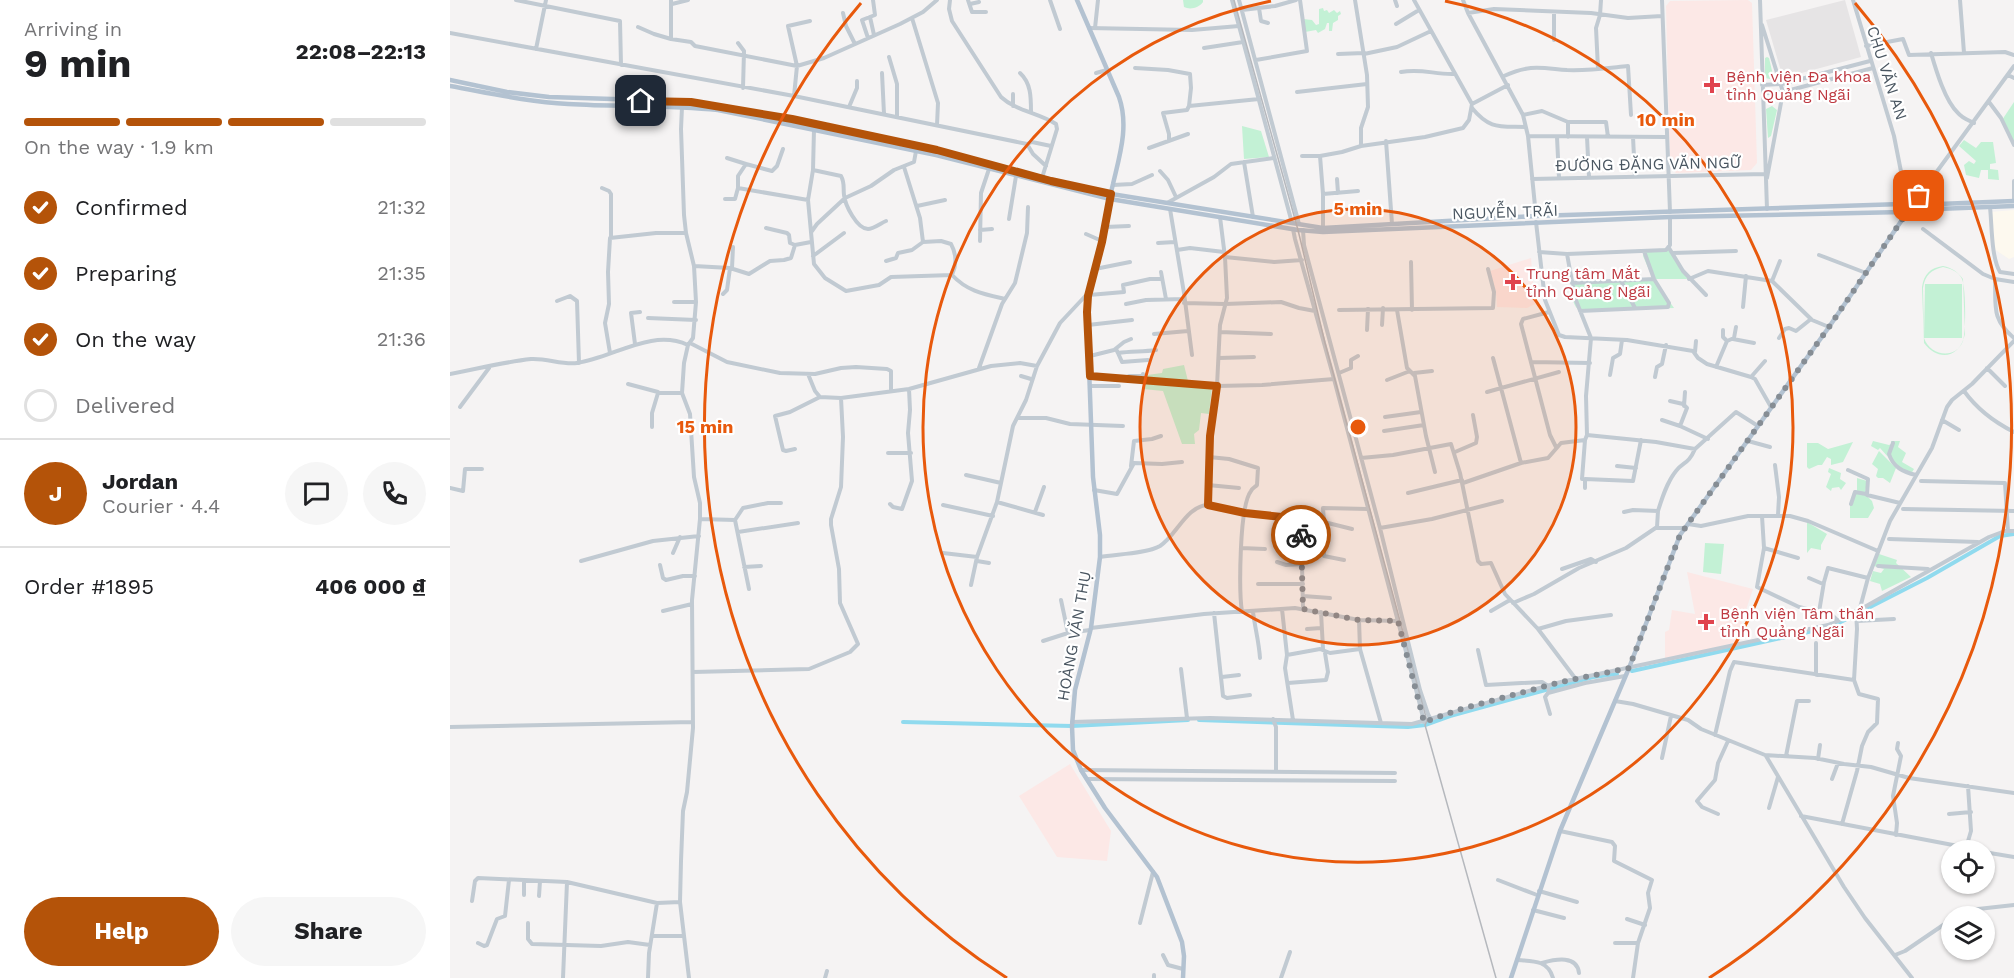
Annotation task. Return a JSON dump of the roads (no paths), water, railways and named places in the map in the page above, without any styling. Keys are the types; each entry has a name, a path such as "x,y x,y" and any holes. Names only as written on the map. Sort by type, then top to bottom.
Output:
{"main road":[{"name":"HOÀNG VĂN THỤ","path":"1077,0 1119,96 1124,113 1122,149 1089,293 1088,325 1094,490 1100,534 1100,557 1090,629 1075,690 1072,722 1073,750 1081,770 1122,834 1153,872 1182,942 1183,978"},
{"path":"450,80 567,101"},
{"path":"450,86 517,99 714,105 937,150 1110,197"},
{"path":"813,126 1016,176 1041,180"},
{"path":"1512,977 1560,831 1626,676 1680,535 1866,273 1904,213 1902,204 1906,196 1912,194 1919,196 1923,201 1922,213"},
{"name":"NGUYỄN TRÃI","path":"1110,197 1167,203 1220,217 1293,226 1299,224 1323,228 1392,224 1419,225"},
{"name":"NGUYỄN TRÃI","path":"1110,197 1170,209 1253,217 1303,230 1323,232 1536,219 1767,212 1902,204"},
{"path":"1904,213 1913,217 1937,209 2014,206 2014,201 1939,204 1923,201"},
{"name":"NGUYỄN TRÃI","path":"1767,212 1904,213"}],"street":[{"path":"516,0 546,3 620,21 621,65"},
{"path":"671,39 672,2 688,0"},
{"path":"868,38 862,20 875,15 873,0"},
{"path":"638,27 671,39 691,42 694,46 797,66 824,58 912,18 938,0"},
{"path":"950,0 949,9 952,21 1001,97 1013,106 1056,124 1041,180"},
{"path":"1050,0 1060,29"},
{"path":"1095,28 1098,0"},
{"path":"1232,0 1424,722"},
{"path":"1239,0 1299,224"},
{"path":"1242,10 1298,0 1307,51 1256,60"},
{"path":"1355,0 1364,53 1368,107 1361,128 1361,146"},
{"path":"1395,0 1397,6"},
{"path":"1414,0 1472,106 1485,123 1526,127"},
{"path":"1463,0 1523,115 1528,136 1542,283 1549,312 1559,335 1666,345 1695,352"},
{"path":"1598,69 1596,28 1601,0"},
{"path":"1662,0 1670,215 1669,248 1689,279 1706,295"},
{"path":"1760,0 1767,212"},
{"name":"CHU VĂN AN","path":"1853,0 1894,136 1906,196"},
{"path":"1960,0 1964,53"},
{"path":"980,2 969,2 972,12 986,12"},
{"path":"536,49 546,3"},
{"path":"1259,8 1261,21 1268,23"},
{"path":"1468,12 1494,9 1628,18 1662,16"},
{"path":"1396,24 1419,10"},
{"path":"1554,12 1554,40"},
{"path":"843,13 846,26 855,44"},
{"path":"870,17 874,35"},
{"path":"912,18 938,103 937,125"},
{"path":"794,96 797,66 788,26 810,21"},
{"path":"1761,22 1783,92 1766,183"},
{"path":"1089,28 1192,30 1239,26"},
{"path":"1338,54 1364,53 1397,47 1431,31"},
{"path":"450,33 794,96 1051,147"},
{"path":"1866,46 1903,39 1909,55 2005,52 2014,55"},
{"path":"1204,48 1243,42"},
{"path":"738,43 743,48 744,56 743,88"},
{"path":"1930,53 1935,69 1954,108 1974,123"},
{"path":"889,57 897,84 897,117"},
{"path":"1762,85 1782,84 1870,61"},
{"path":"1504,76 1527,68 1548,66 1568,70 1628,66 1631,115"},
{"path":"1919,196 2014,66"},
{"path":"1135,68 1190,74 1191,88 1187,110 1163,113 1169,140"},
{"path":"1763,93 1783,92 1873,68"},
{"path":"1401,72 1417,69 1439,74 1455,74"},
{"path":"1096,73 1107,70"},
{"path":"882,73 884,114"},
{"path":"1020,73 1025,78 1030,92 1031,112"},
{"path":"2008,75 2014,78"},
{"path":"849,107 858,81"},
{"path":"1297,92 1367,84"},
{"path":"1302,156 1320,156 1386,141 1425,137 1463,128 1469,120 1472,106 1508,85"},
{"path":"1013,94 1013,106"},
{"path":"1189,106 1259,99"},
{"path":"1989,102 2001,118 2014,145"},
{"path":"683,104 681,136 686,233 694,266 696,320 693,338 684,363 682,393 690,414 694,477 700,503 692,604 693,722 687,792 683,811 680,902 689,978"},
{"path":"1523,115 1542,111 1568,122 1606,122 1608,137"},
{"path":"1568,122 1568,137"},
{"path":"813,126 813,170 808,200 814,264 820,274 846,291 879,285 891,278 952,274"},
{"path":"1149,148 1188,134"},
{"path":"1528,136 1667,137"},
{"path":"1557,137 1559,178"},
{"path":"1587,137 1589,177"},
{"path":"1634,137 1635,177"},
{"path":"1386,141 1392,224"},
{"path":"1027,144 1033,154 1046,166"},
{"path":"1765,146 1774,146"},
{"path":"727,158 772,171 777,166 783,149"},
{"path":"812,231 844,198 914,162 916,151"},
{"path":"1320,156 1323,228"},
{"path":"1167,203 1214,177 1232,164 1274,158"},
{"path":"1244,162 1253,217"},
{"path":"725,199 735,199 738,176 747,165"},
{"path":"904,167 917,206 923,242"},
{"path":"980,241 981,193 989,169"},
{"path":"813,170 841,176 844,184 844,198 856,221 865,229 886,221"},
{"path":"1160,171 1168,180 1176,197"},
{"name":"ĐƯỜNG ĐẶNG VĂN NGỮ","path":"1532,179 1765,174"},
{"path":"1113,185 1132,184 1152,175"},
{"path":"1010,219 1016,176"},
{"path":"1337,178 1338,193"},
{"path":"2014,181 2014,201"},
{"path":"602,188 610,191 611,194 609,304 605,322 610,353"},
{"path":"738,188 808,200"},
{"path":"1323,194 1358,190"},
{"path":"917,206 945,200"},
{"path":"979,369 1005,299 1015,283 1027,233 1028,207"},
{"path":"1990,207 1994,251 1999,271 2014,274"},
{"path":"1170,209 1192,355"},
{"path":"1208,505 1210,436 1217,386 1220,332 1227,298 1220,217"},
{"path":"1105,227 1129,226"},
{"path":"766,228 789,234 790,243 795,245 811,242"},
{"path":"1923,229 1983,274 1995,279 2014,282"},
{"path":"980,230 992,230"},
{"path":"1303,230 1304,245 1380,528 1420,690 1431,720"},
{"path":"611,237 686,233"},
{"path":"813,256 844,234"},
{"path":"1086,234 1102,242"},
{"path":"886,261 896,258 898,253 912,250 923,242 940,241 951,244 955,257 952,274"},
{"path":"1158,243 1175,242"},
{"path":"694,266 731,268 752,273 767,262 791,258 795,245"},
{"path":"723,294 727,290 733,247"},
{"path":"1176,250 1191,248 1274,262 1302,260"},
{"path":"1539,252 1567,254 1669,248"},
{"path":"1580,311 1668,307 1669,303 1654,279 1644,251"},
{"path":"1673,253 1678,251 1736,252"},
{"path":"1567,254 1572,283 1591,338 1582,479 1585,480 1585,488"},
{"path":"1819,255 1866,273"},
{"path":"1772,281 1780,261"},
{"path":"1095,269 1130,262"},
{"path":"1411,262 1412,310"},
{"path":"1339,310 1495,308 1494,292 1488,269"},
{"path":"1689,279 1708,271 1772,281 1811,319 1829,327"},
{"path":"1161,272 1166,299"},
{"path":"952,274 960,284 966,287 1005,299"},
{"path":"1743,307 1746,276"},
{"path":"971,585 977,559 997,502 1013,426 1037,366 1060,323 1089,293 1124,292 1123,285 1150,279 1162,279"},
{"path":"1572,283 1654,279"},
{"path":"1842,824 1862,746 1868,732 1877,723 1878,699 1859,694 1854,680 1857,614 1890,521 1932,447 1952,400 1964,391 2014,339 1996,317 1995,279"},
{"path":"1621,280 1635,308"},
{"path":"557,301 571,296 578,301 579,363"},
{"path":"1126,304 1166,299 1225,304 1281,302 1315,311"},
{"path":"675,302 696,302"},
{"path":"1382,325 1383,308"},
{"path":"1367,330 1368,309"},
{"path":"1397,310 1407,368 1412,372 1435,472"},
{"path":"635,344 631,314 640,312"},
{"path":"1549,312 1527,317 1521,322 1550,435 1556,447"},
{"path":"648,318 696,320"},
{"path":"1779,338 1785,329 1796,331 1811,319"},
{"path":"1088,325 1132,320"},
{"path":"1733,339 1736,327"},
{"path":"1723,330 1723,337 1727,341"},
{"path":"1154,334 1188,331"},
{"path":"1220,332 1271,334"},
{"path":"1117,351 1124,342 1131,339"},
{"path":"1716,368 1727,341 1733,339 1754,343"},
{"path":"1610,375 1613,358 1620,354 1622,340"},
{"path":"450,374 531,360 579,363 635,344 666,341 689,344 727,362 780,373 825,373 841,368 887,369 891,371 891,390"},
{"path":"1696,341 1695,352 1698,358 1716,368 1751,377 1771,407"},
{"path":"1655,377 1657,367 1662,364 1666,345"},
{"path":"1090,356 1117,351 1138,353 1156,350"},
{"path":"1117,351 1122,362 1148,360"},
{"path":"1339,373 1351,368 1351,360 1358,356"},
{"path":"1219,358 1254,357"},
{"path":"1493,358 1521,463"},
{"path":"1751,377 1764,361"},
{"path":"1531,362 1590,363"},
{"path":"795,449 784,451 775,416 790,412 820,397 841,398 909,389 1003,364 1037,366"},
{"path":"460,407 489,368"},
{"path":"1987,368 2005,386"},
{"path":"1388,380 1412,372 1432,371"},
{"path":"1487,392 1558,372"},
{"path":"808,374 814,391 820,397"},
{"path":"1129,379 1129,376 1143,376 1143,374"},
{"path":"1020,376 1032,379"},
{"path":"1090,376 1217,386 1262,386 1334,379"},
{"path":"628,384 659,392 682,393"},
{"path":"1090,386 1116,388"},
{"path":"890,504 899,508 904,506 912,481 908,433 909,389"},
{"path":"1964,391 1993,421 2014,432"},
{"path":"652,427 652,413 659,392"},
{"path":"1680,426 1687,410 1684,406 1685,392"},
{"path":"693,672 809,669 850,652 858,644 840,603 839,569 831,525 841,488 843,436 841,398"},
{"path":"1670,401 1684,406"},
{"path":"1656,528 1658,512 1665,491 1676,471 1687,463 1695,449 1739,407"},
{"path":"1385,417 1421,411"},
{"path":"1736,412 1758,426"},
{"path":"1455,452 1476,443 1473,415"},
{"path":"1018,418 1046,418 1063,423 1123,426"},
{"path":"1662,420 1708,439"},
{"path":"1942,420 1959,430"},
{"path":"1384,430 1424,425"},
{"path":"1094,490 1117,494 1129,474 1134,441 1161,436"},
{"path":"1408,493 1462,482 1521,463 1548,458 1556,447 1565,442 1586,437 1641,440 1695,449"},
{"path":"1585,480 1633,481 1641,440"},
{"path":"1748,441 1770,447"},
{"path":"1893,443 1889,454 1893,462 1902,471 1916,475"},
{"path":"1361,458 1451,444 1462,482 1478,561 1480,564 1491,563 1505,594 1538,629 1576,678"},
{"path":"888,453 911,453"},
{"path":"1209,457 1257,466 1257,485 1250,491 1241,548 1239,590 1242,612"},
{"path":"1131,467 1135,463 1182,462"},
{"path":"1775,465 1779,497 1778,515"},
{"path":"1617,466 1636,468"},
{"path":"450,488 464,491 465,469 482,469"},
{"path":"1848,470 1868,479 1866,494"},
{"path":"966,475 1001,483"},
{"path":"1921,480 2002,482 2007,487 2008,531"},
{"path":"1208,485 1239,488"},
{"path":"1035,513 1044,487"},
{"path":"1851,504 1855,492 1900,503"},
{"path":"1380,528 1432,519 1502,501"},
{"path":"997,502 1043,515"},
{"path":"749,588 735,520 742,508 781,503"},
{"path":"943,505 993,516"},
{"path":"1100,557 1148,550 1159,546 1196,508 1208,505 1245,513 1324,522 1352,529"},
{"path":"1344,560 1324,556 1323,508 1368,509"},
{"path":"1903,509 2014,511"},
{"path":"1624,512 1633,510 1658,512"},
{"path":"1491,611 1511,601 1534,594 1579,568 1626,548 1656,528 1701,526 1735,517 1778,515 1808,521 1878,551"},
{"path":"1762,516 1764,548 1757,587 1799,607 1832,615 1838,621"},
{"path":"700,519 735,520"},
{"path":"1301,519 1303,609"},
{"path":"738,532 798,523"},
{"path":"1550,714 1545,697 1548,689 1576,678 1828,626 1857,614 1931,569 1980,543 2008,531 2014,531"},
{"path":"581,561 653,541 699,536"},
{"path":"673,553 680,537"},
{"path":"1889,539 1980,543"},
{"path":"1241,548 1265,549"},
{"path":"1764,548 1798,558"},
{"path":"943,553 989,563"},
{"path":"1562,569 1591,559 1596,562"},
{"path":"1277,562 1286,565 1302,564"},
{"path":"660,565 663,578 666,580 695,576"},
{"path":"744,567 761,566"},
{"path":"1878,566 1931,569"},
{"path":"1819,612 1828,568 1868,578"},
{"path":"1809,578 1823,584"},
{"path":"1258,584 1303,584"},
{"path":"1303,596 1330,598"},
{"path":"1061,600 1068,633"},
{"path":"663,610 692,604"},
{"path":"1043,641 1090,629 1214,613 1282,609 1303,609 1359,620 1398,621"},
{"path":"1282,609 1287,655 1285,668 1293,720"},
{"path":"1253,612 1260,658"},
{"path":"1288,682 1326,680 1328,672 1321,628 1321,612"},
{"path":"1214,613 1223,698 1250,695"},
{"path":"1857,614 1894,619"},
{"path":"1538,629 1566,621 1611,615"},
{"path":"1359,620 1360,649 1381,723"},
{"path":"1307,629 1321,628"},
{"path":"1816,643 1816,675"},
{"path":"1287,655 1324,650 1332,653 1360,649"},
{"path":"1478,650 1486,685 1542,682 1548,689"},
{"path":"1715,735 1734,662 1854,680"},
{"path":"1181,669 1187,718"},
{"path":"1222,677 1239,675"},
{"path":"1072,722 1187,718 1412,724 1461,709 1548,689 1626,676"},
{"path":"1786,756 1797,700 1809,700"},
{"path":"1615,701 1688,720 1728,741 1765,755 1870,766 1896,776 2014,794"},
{"path":"1662,758 1671,716"},
{"path":"1273,719 1276,727 1273,780"},
{"path":"450,727 693,722"},
{"path":"1718,814 1702,807 1697,801 1715,780 1728,741"},
{"path":"1896,835 1897,823 1893,796 1901,756 1897,749 1898,742"},
{"path":"1818,759 1820,745"},
{"path":"1765,755 1850,894 1912,978"},
{"path":"1832,779 1838,763"},
{"path":"1081,770 1395,773"},
{"path":"1769,808 1778,776"},
{"path":"1087,780 1395,781"},
{"path":"1968,786 1971,812 1968,840"},
{"path":"1949,814 1971,812"},
{"path":"1801,816 1941,843"},
{"path":"1560,831 1612,842 1615,846 1614,861 1652,880 1648,893 1650,908 1638,943 1633,978"},
{"path":"1995,854 2014,857"},
{"path":"1140,923 1153,872"},
{"path":"472,900 475,881 478,878 567,882 657,903 680,902"},
{"path":"478,943 487,945 497,919 505,916 509,880"},
{"path":"524,880 524,895"},
{"path":"539,897 540,880"},
{"path":"1498,880 1577,902"},
{"path":"562,978 567,882"},
{"path":"648,978 657,903"},
{"path":"1995,907 2014,905"},
{"path":"1533,909 1564,918"},
{"path":"1627,919 1645,925"},
{"path":"528,923 529,943 608,946 628,942 651,945"},
{"path":"1895,955 1905,951 1941,926"},
{"path":"652,936 684,936"},
{"path":"1615,943 1638,943"},
{"path":"1281,978 1290,951"},
{"path":"1163,955 1168,965 1183,969"},
{"path":"1517,960 1542,963 1548,966 1553,978"},
{"path":"1542,963 1555,960 1571,961 1577,965 1579,973"},
{"path":"825,978 827,971"}],"waterway":[{"path":"1632,671 1831,627 1927,578 2000,536 2014,534"},
{"path":"1199,720 1408,727 1425,725 1593,677 1617,674"},
{"path":"903,722 1072,726 1188,720"}],"railway":[{"path":"1234,0 1298,230 1325,343 1427,721 1425,725 1496,978"}],"place":[{"name":"Bệnh viện Đa khoa tỉnh Quảng Ngãi","path":"1712,85"},
{"name":"Trung tâm Mắt tỉnh Quảng Ngãi","path":"1513,282"},
{"name":"Bệnh viện Tâm thần tỉnh Quảng Ngãi","path":"1706,622"}]}
